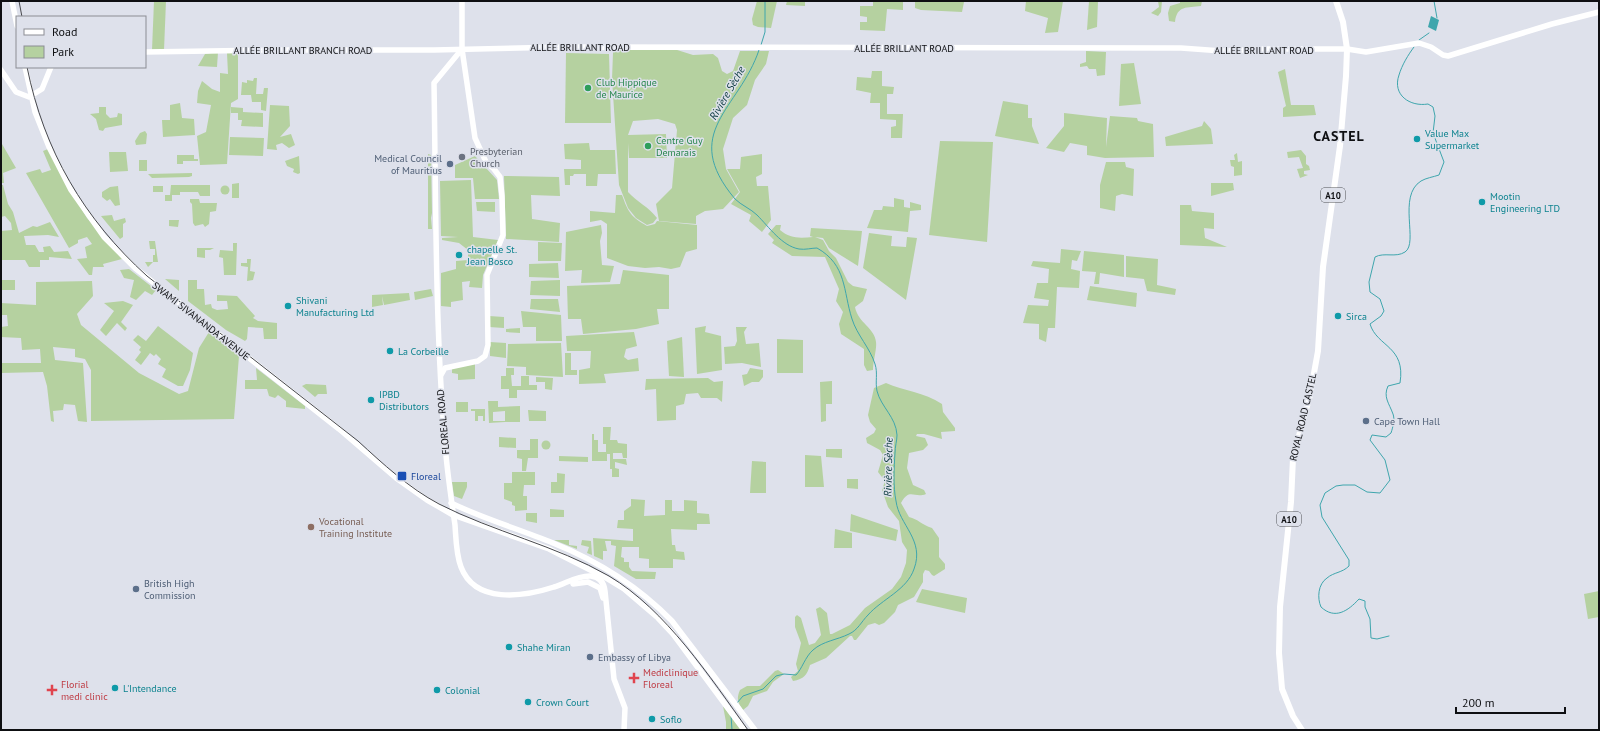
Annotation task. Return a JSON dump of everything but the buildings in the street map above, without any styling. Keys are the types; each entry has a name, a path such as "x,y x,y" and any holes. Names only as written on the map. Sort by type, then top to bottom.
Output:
{"main road":[{"path":"12,1 16,21"},
{"path":"440,353 442,362 445,365 482,360 487,351 487,275 503,236 500,177 483,157 475,138 462,49 462,1"},
{"name":"A10","path":"1336,1 1343,22 1347,49"},
{"name":"ALLÉE BRILLANT ROAD","path":"462,49 562,47 1181,48 1222,51 1264,49 1347,49 1378,51 1396,46 1419,43 1431,47 1443,55 1452,55 1552,24 1599,12"},
{"name":"ALLÉE BRILLANT BRANCH ROAD","path":"146,52 462,49"},
{"name":"FLOREAL ROAD","path":"462,49 434,83 440,381 451,503 461,566 466,578 476,588 489,593 510,594 588,582 600,588 607,612 614,679 625,708 624,730"},
{"name":"ROYAL ROAD CASTEL","path":"1302,730 1293,716 1282,689 1279,652 1280,607 1291,502 1293,458 1309,399 1318,346 1323,267 1340,146 1347,49"},
{"name":"SWAMI SIVANANDA AVENUE","path":"25,68 31,96 49,147 71,190 104,237 121,255 156,287 339,429 400,481 427,500 453,515 550,550 606,578 624,589 658,618 672,634 744,730"},
{"path":"1,70 16,92 26,97 40,92 44,87 51,68"},
{"path":"440,381 441,373 445,368 470,362"},
{"path":"451,503 554,543 598,564 628,582 657,606 672,621 755,730"}],"green space":[{"path":"154,1 166,1 164,50 152,50"},
{"path":"757,1 777,1 771,28 753,25 752,19"},
{"path":"787,1 805,1 805,6 786,5"},
{"path":"873,1 903,1 903,10 887,9 885,31 860,30 860,22 867,22 867,17 860,16 860,6 873,6"},
{"path":"915,1 964,2 962,12 921,10 915,8"},
{"path":"1026,1 1063,1 1058,32 1045,33 1048,18 1025,11"},
{"path":"1089,1 1098,1 1097,27 1087,30"},
{"path":"1158,1 1162,1 1161,12 1158,16 1151,13 1159,7"},
{"path":"1180,1 1202,1 1201,6 1187,7 1180,10 1175,22 1169,21 1168,13 1170,6 1180,3"},
{"path":"674,49 693,55 713,54 718,58 722,71 727,74 733,71 740,51 769,51 766,64 755,80 747,105 733,118 723,149 726,169 739,192 723,209 705,211 696,216 696,224 659,221 656,204 672,188 677,130 675,124 658,119 633,121 628,135 666,134 667,158 629,158 628,143 628,192 657,218 653,223 647,225 636,218 628,208 619,185 612,79 613,53 615,50"},
{"path":"1086,51 1106,52 1105,75 1097,76 1096,69 1089,69 1087,66 1080,67 1080,64 1086,62"},
{"path":"218,52 217,67 198,66 205,54"},
{"path":"227,53 238,53 238,99 231,103 227,164 200,165 197,136 206,132 211,105 197,103 198,91 202,81 212,89 220,92 220,73 228,74"},
{"name":"Club Hippique de Maurice","path":"566,53 609,54 611,123 565,123"},
{"path":"1134,63 1141,104 1119,106 1121,64"},
{"path":"1285,69 1291,105 1314,105 1316,115 1283,117 1283,108 1286,106 1278,72"},
{"path":"872,71 882,71 882,86 894,87 893,94 887,94 887,114 903,114 902,138 891,138 891,127 896,126 896,120 880,119 880,103 870,103 871,93 856,90 857,77 871,78"},
{"path":"254,78 257,78 256,94 263,94 264,88 268,88 266,111 261,110 261,102 252,102 251,95 241,95 242,82 247,83 247,80 253,81"},
{"path":"1003,101 1028,105 1028,118 1032,118 1032,126 1039,144 995,136"},
{"path":"180,103 182,118 194,119 195,135 163,137 162,120 170,120 170,105"},
{"path":"270,105 289,106 290,126 280,137 291,134 295,145 289,148 282,143 276,145 277,150 267,149"},
{"path":"99,107 106,107 106,114 110,118 117,117 118,113 122,114 122,125 105,128 103,131 99,130 96,119 90,114 99,113"},
{"path":"231,107 243,108 243,112 263,113 263,127 241,126 242,120 238,120 238,113 231,113"},
{"path":"1064,113 1107,118 1106,147 1110,116 1137,118 1138,121 1153,124 1154,157 1105,158 1087,155 1087,146 1070,143 1064,152 1046,148 1064,126"},
{"path":"1204,121 1211,129 1213,144 1166,146 1165,137 1202,126"},
{"path":"145,131 147,134 146,144 136,145 135,141 140,133"},
{"path":"230,137 264,138 263,156 229,155"},
{"path":"940,141 993,142 987,242 929,235"},
{"path":"589,143 590,150 615,150 616,174 598,174 597,186 586,186 586,174 574,174 573,176 570,176 570,185 565,185 564,169 581,169 581,160 565,159 564,144"},
{"path":"1,144 16,168 3,173 4,183 1,183"},
{"path":"48,149 87,218 122,259 103,264 104,267 93,267 92,275 89,275 77,259 87,258 85,247 92,244 87,237 78,240 78,243 69,248 26,173 40,169 42,173 51,170 43,151"},
{"path":"1301,150 1306,156 1306,164 1309,166 1310,170 1304,171 1304,174 1308,175 1300,178 1297,169 1303,168 1299,157 1288,158 1287,152"},
{"path":"109,152 126,152 128,171 110,172"},
{"path":"1237,153 1238,162 1242,161 1242,175 1234,176 1234,167 1231,166 1230,160 1235,160 1234,155"},
{"path":"428,154 431,155 432,229 428,229"},
{"path":"762,154 762,174 756,177 757,186 768,186 771,220 762,232 749,221 751,215 731,204 740,192 727,169 740,169 741,157"},
{"path":"177,155 194,155 194,159 198,159 198,161 183,161 183,164 177,164"},
{"path":"299,156 300,173 298,174 293,172 294,169 287,166 285,161"},
{"path":"475,156 497,180 499,199 475,199 473,178 455,178 455,165"},
{"path":"139,160 147,160 147,171 139,171"},
{"path":"1106,162 1125,162 1126,167 1134,169 1133,196 1122,194 1116,196 1115,211 1100,208 1100,185"},
{"path":"192,173 192,176 189,177 152,178 148,174"},
{"path":"504,176 559,177 560,196 531,195 532,219 560,223 559,242 506,239"},
{"path":"471,180 473,237 498,240 483,275 482,288 469,287 470,281 462,282 463,300 451,302 451,307 441,306 441,273 456,269 456,261 468,260 468,250 459,243 442,240 442,238 458,237 441,236 440,181"},
{"path":"239,183 239,198 232,198 232,184"},
{"path":"1211,183 1233,183 1234,190 1211,196"},
{"path":"1,185 3,185 8,204 13,212 19,233 33,226 37,227 50,222 59,237 48,235 24,236 26,245 35,245 39,252 44,252 43,247 50,246 54,252 68,251 72,259 49,257 49,260 40,260 40,267 29,267 25,260 1,260 1,231 12,230 11,223 5,216 1,217"},
{"path":"171,185 210,185 210,196 200,196 198,192 180,192 180,195 172,195 172,201 165,201 165,195 170,195"},
{"path":"225,185 230,190 225,195 220,190"},
{"path":"118,186 120,205 115,206 110,199 107,201 102,197 102,192 110,187"},
{"path":"153,186 163,186 163,192 153,192"},
{"path":"616,195 622,195 631,214 647,226 655,224 657,221 697,225 697,249 686,252 680,267 671,269 628,266 607,258 607,224 601,220 590,222 590,211 615,213"},
{"path":"894,198 904,200 904,207 910,208 910,202 921,205 921,210 910,211 908,232 867,228 874,210 882,210 883,206 894,207"},
{"path":"190,199 199,199 200,203 217,203 216,211 210,212 209,224 205,227 203,224 195,226 193,223 192,204"},
{"path":"476,202 495,202 495,212 477,211"},
{"path":"1180,205 1191,205 1192,211 1214,213 1214,229 1204,228 1205,238 1227,247 1180,245"},
{"path":"112,215 114,221 125,218 126,222 123,224 123,237 120,239 101,216"},
{"path":"169,220 179,220 178,227 169,226"},
{"path":"601,225 602,233 600,241 602,265 614,266 610,282 581,283 582,270 565,271 566,232"},
{"path":"776,225 781,225 780,230 784,233 799,238 813,237 810,236 811,228 862,231 858,266 829,248 823,238 815,237 823,240 829,251 836,258 848,282 853,286 867,289 863,301 855,307 859,317 875,337 876,345 873,370 867,371 864,365 864,349 841,334 839,324 843,312 836,301 839,289 825,257 792,256 772,243 774,240 768,234"},
{"path":"869,233 892,236 891,246 906,247 907,237 917,238 906,300 863,268"},
{"path":"149,241 155,241 158,262 153,262 155,249 150,249"},
{"path":"538,242 562,243 561,261 538,261"},
{"path":"233,243 237,243 236,275 224,275 223,258 219,257 220,250 233,251"},
{"path":"197,248 214,248 205,250 205,258 197,257"},
{"path":"1061,249 1081,251 1077,261 1072,260 1071,269 1080,271 1079,288 1057,287 1055,328 1048,328 1046,342 1039,339 1039,324 1023,323 1028,305 1048,306 1049,300 1034,298 1037,283 1048,283 1049,269 1031,266 1033,261 1060,263"},
{"path":"1084,251 1124,255 1124,277 1100,273 1099,284 1094,284 1096,272 1082,271"},
{"path":"1126,256 1158,259 1157,285 1176,289 1175,295 1147,291 1144,279 1126,277"},
{"path":"247,259 251,259 250,271 255,272 253,280 247,281 248,267 241,266 241,263 247,263"},
{"path":"145,262 153,262 148,267"},
{"path":"558,263 559,278 529,277 529,264"},
{"path":"129,269 156,290 152,295 145,291 136,300 130,297 134,280 124,278 120,270"},
{"path":"623,270 669,275 669,309 657,309 659,324 636,329 583,334 581,319 568,319 567,286 620,284"},
{"path":"165,279 179,280 179,291"},
{"path":"1,280 15,280 15,290 1,290"},
{"path":"188,280 197,280 197,289 204,289 205,305 211,304 212,308 217,310 228,309 227,301 217,301 217,295 237,296 255,316 253,318 258,321 277,323 277,339 264,339 263,328 248,327 247,339 245,341 226,330 188,301"},
{"path":"560,280 560,296 530,295 531,281"},
{"path":"92,281 93,296 77,314 81,325 139,373 179,394 188,391 199,348 209,332 239,356 234,419 91,421 91,370 85,359 75,357 75,349 53,347 55,360 83,363 87,422 78,421 75,405 64,404 63,410 53,411 54,422 51,421 47,386 43,372 1,373 1,363 41,363 40,349 22,350 21,338 1,337 1,327 8,326 7,315 1,315 1,303 36,305 36,282"},
{"path":"1090,286 1137,293 1136,307 1087,300"},
{"path":"431,289 433,296 415,300 414,292"},
{"path":"409,293 410,300 384,305 382,296 383,305 372,307 372,295"},
{"path":"531,299 558,299 560,312 530,309"},
{"path":"123,301 133,305 121,322 127,328 125,331 117,323 106,336 100,330 114,311 104,303"},
{"path":"521,311 561,315 562,341 536,341 536,327 523,327"},
{"path":"489,316 504,317 504,328 489,327"},
{"path":"158,326 193,353 190,370 183,386 178,386 162,377 166,369 158,364 161,359 156,354 154,356 150,353 141,365 135,360 141,352 139,350 141,347 133,340 138,335 146,341"},
{"path":"706,326 705,332 721,336 722,370 697,374 695,328"},
{"path":"736,327 747,327 744,332 746,344 759,343 761,367 742,363 725,364 724,347 735,346 737,341"},
{"path":"520,328 520,333 506,332 506,329"},
{"path":"634,332 637,346 626,349 624,357 628,360 638,358 639,371 604,374 606,383 579,384 579,370 590,368 591,351 567,351 566,336"},
{"path":"682,337 684,377 669,376 667,341"},
{"path":"777,339 803,340 803,373 777,373"},
{"path":"490,342 506,343 506,358 490,356"},
{"path":"561,343 563,377 526,375 526,367 507,366 508,344"},
{"path":"565,353 571,353 571,370 577,370 577,375 565,375"},
{"path":"475,363 475,379 458,380 458,374 452,373 452,367"},
{"path":"256,368 305,406 305,409 286,407 286,401 278,395 275,398 269,396 267,389 245,389 245,380 257,380"},
{"path":"506,368 514,368 514,375 511,375 512,386 521,386 521,376 529,376 529,385 537,385 537,390 517,390 517,398 509,398 509,389 501,389 501,376 506,376"},
{"path":"750,368 763,370 763,377 759,382 752,382 744,386 742,375 747,374"},
{"path":"536,377 553,378 552,390 545,389 545,382 536,382"},
{"path":"708,378 714,382 723,381 722,402 717,398 701,398 698,393 686,394 684,404 676,406 676,420 657,421 656,389 645,390 646,379"},
{"path":"832,381 832,404 826,404 826,421 821,422 820,382"},
{"path":"886,383 921,394 942,404 943,412 955,428 955,431 941,432 942,439 924,434 917,434 916,436 925,438 928,445 923,450 909,453 907,468 913,485 924,490 926,494 910,494 904,498 901,503 909,517 932,528 939,538 939,557 945,564 945,569 934,576 929,571 925,570 923,574 923,582 914,597 898,605 895,612 884,623 879,625 875,623 868,625 856,640 850,636 826,658 810,665 808,671 802,678 793,681 791,677 798,671 796,664 801,643 795,627 795,617 797,615 801,618 809,645 815,643 821,635 816,609 820,607 827,613 830,634 850,625 865,608 892,589 901,577 906,563 907,550 902,542 899,521 888,507 882,490 885,481 878,472 883,455 880,450 867,443 866,438 874,433 876,429 870,422 868,415 874,388"},
{"path":"306,384 326,385 327,394 318,394 315,397 302,386"},
{"path":"488,401 498,401 498,407 520,406 520,422 489,423","holes":["505,411 505,421 493,421 493,412"]},
{"path":"456,402 468,402 468,412 456,412"},
{"path":"471,409 485,409 485,421 483,421 483,416 478,416 478,421 475,421 475,411 471,411"},
{"path":"528,410 546,411 546,421 529,421"},
{"path":"603,427 611,427 610,440 617,440 618,443 627,444 627,458 623,458 622,453 613,453 613,459 626,459 627,465 615,462 615,468 619,469 619,477 612,477 612,469 610,469 610,454 607,454 607,461 592,461 592,434 594,434 594,440 598,440 598,452 606,452 606,444 603,444"},
{"path":"499,437 516,438 516,448 499,447"},
{"path":"530,439 538,439 538,458 528,458 526,471 522,471 522,459 517,458 517,450 530,450"},
{"path":"546,440 551,445 546,450 541,445"},
{"path":"826,449 842,449 842,458 826,457"},
{"path":"805,455 821,456 824,487 805,487"},
{"path":"559,456 588,457 588,462 559,461"},
{"path":"752,461 766,462 766,493 750,493"},
{"path":"512,472 535,472 535,485 524,485 523,496 527,496 527,510 515,511 515,506 512,505 512,502 504,499 504,483 512,483"},
{"path":"557,473 565,474 564,493 551,493 551,482 557,482"},
{"path":"847,479 858,479 858,489 847,488"},
{"path":"452,482 467,482 467,487 462,499 454,496"},
{"path":"631,499 645,500 644,516 665,515 665,500 672,500 672,511 684,511 684,500 697,501 697,513 709,514 710,524 697,524 697,530 671,529 672,545 675,545 676,551 684,552 685,560 673,559 673,568 649,568 649,559 639,558 639,547 622,547 621,557 624,558 624,562 629,562 629,567 632,571 656,572 655,579 636,579 614,566 616,546 611,545 611,541 605,541 607,551 603,551 603,560 594,556 593,538 633,541 633,529 617,528 618,520 624,520 624,511 631,506"},
{"path":"550,509 564,510 564,517 550,517"},
{"path":"526,513 537,513 537,523 526,521"},
{"path":"851,514 898,530 896,541 850,531"},
{"path":"835,529 852,533 852,548 834,548"},
{"path":"554,540 569,540 569,545 577,546 577,549"},
{"path":"582,540 591,541 592,555 587,553 589,547 581,545"},
{"path":"922,589 967,598 965,613 916,602"},
{"path":"1599,591 1599,617 1588,619 1584,594"},
{"path":"778,670 784,674 773,682 767,691 753,696 748,706 743,710 738,701 740,690 747,686 760,686 775,671"},
{"path":"723,706 742,730 726,730"}],"water":[{"path":"1431,16 1439,20 1436,31 1428,27"}],"waterway":[{"name":"Rivière Sèche","path":"761,45 765,32 765,1"},
{"path":"1434,1 1437,18"},
{"path":"1419,40 1429,33"},
{"path":"1389,636 1377,639 1371,638 1370,619 1365,607 1365,601 1359,599 1346,610 1336,613 1331,613 1321,607 1319,600 1320,587 1330,576 1344,570 1349,566 1349,560 1322,517 1320,505 1325,493 1336,486 1355,485 1367,492 1380,493 1390,480 1385,460 1370,440 1372,435 1386,437 1391,433 1394,418 1386,393 1388,386 1400,383 1401,371 1399,361 1395,354 1378,338 1370,324 1381,316 1384,311 1380,299 1370,292 1369,282 1375,257 1382,255 1398,255 1405,252 1409,247 1410,197 1414,188 1421,181 1439,175 1444,162 1433,133 1435,116 1433,107 1428,104 1415,104 1409,101 1400,94 1398,88 1397,82 1400,71 1405,60 1414,47"},
{"name":"Rivière Sèche","path":"737,703 743,696 763,689 776,676 784,674 796,675 813,650 855,630 874,609 906,583 911,576 917,559 914,541 898,510 895,495 894,471 897,437 896,429 891,417 879,397 876,388 875,364 870,352 854,325 839,271 834,262 817,248 799,249 781,240 755,213 735,199 719,176 712,156 713,138 718,122 750,71 759,50"},
{"name":"Rivière Sèche","path":"731,715 732,730"}],"tram line":[{"path":"19,1 22,16"},
{"path":"27,68 34,98 44,127 70,182 104,231 124,254 147,276 358,441 417,491 460,514 588,565 609,576 630,590 649,607 686,646 748,730"}],"place":[{"name":"Club Hippique de Maurice","path":"588,88"},
{"name":"Value Max Supermarket","path":"1417,139"},
{"name":"Centre Guy Demarais","path":"648,146"},
{"name":"Presbyterian Church","path":"462,157"},
{"name":"Medical Council of Mauritius","path":"450,164"},
{"name":"Mootin Engineering LTD","path":"1482,202"},
{"name":"chapelle St. Jean Bosco","path":"459,255"},
{"name":"Shivani Manufacturing Ltd","path":"288,306"},
{"name":"Sirca","path":"1338,316"},
{"name":"La Corbeille","path":"390,351"},
{"name":"IPBD Distributors","path":"371,400"},
{"name":"Cape Town Hall","path":"1366,421"},
{"name":"Floreal","path":"402,476"},
{"name":"Vocational Training Institute","path":"311,527"},
{"name":"British High Commission","path":"136,589"},
{"name":"Shahe Miran","path":"509,647"},
{"name":"Embassy of Libya","path":"590,657"},
{"name":"Mediclinique Floreal","path":"634,678"},
{"name":"L'Intendance","path":"115,688"},
{"name":"Florial medi clinic","path":"52,690"},
{"name":"Colonial","path":"437,690"},
{"name":"Crown Court","path":"528,702"},
{"name":"Soflo","path":"652,719"}],"district":[{"name":"CASTEL","path":"1339,136"}]}
